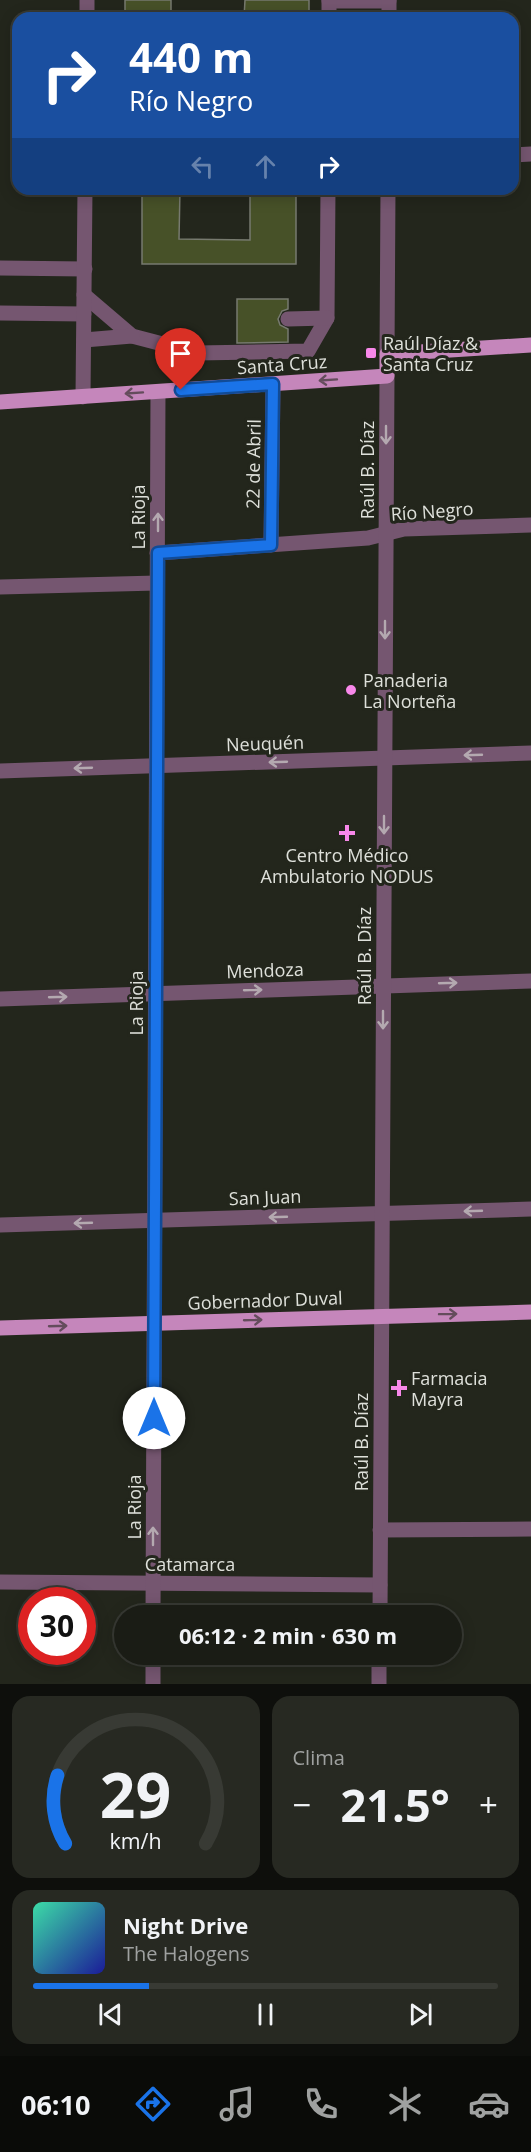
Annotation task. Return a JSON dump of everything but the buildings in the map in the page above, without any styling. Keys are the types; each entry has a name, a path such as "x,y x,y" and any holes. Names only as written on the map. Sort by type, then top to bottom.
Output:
{"main road":[{"path":"387,354 531,345"},
{"name":"Raúl B. Díaz","path":"387,354 387,376"},
{"name":"Santa Cruz","path":"0,402 387,376"},
{"name":"Gobernador Duval","path":"0,1328 531,1312"}],"street":[{"path":"329,1 389,0"},
{"path":"83,397 86,195"},
{"path":"84,340 132,336 196,353 308,351 327,318 328,195"},
{"name":"Raúl B. Díaz","path":"387,354 388,195"},
{"path":"0,268 85,269"},
{"path":"84,295 132,336"},
{"path":"0,313 84,314"},
{"path":"288,319 327,318"},
{"name":"Raúl B. Díaz","path":"380,1605 387,376"},
{"name":"22 de Abril","path":"271,545 273,384"},
{"name":"La Rioja","path":"153,1605 158,392"},
{"name":"Río Negro","path":"158,553 368,538 404,529 531,525"},
{"path":"0,587 157,583"},
{"name":"Neuquén","path":"0,771 531,753"},
{"name":"Mendoza","path":"0,999 531,981"},
{"name":"San Juan","path":"0,1225 531,1209"},
{"path":"380,1530 531,1529"},
{"name":"Catamarca","path":"0,1582 380,1585"},
{"path":"153,1665 153,1684"},
{"path":"379,1665 379,1684"}],"place":[{"name":"Raúl Díaz & Santa Cruz","path":"371,353"},
{"name":"Panaderia La Norteña","path":"351,690"},
{"name":"Centro Médico Ambulatorio NODUS","path":"347,833"},
{"name":"Farmacia Mayra","path":"399,1388"}],"route":[{"path":"154,1418 158,553 271,545 273,384 181,390"}]}
